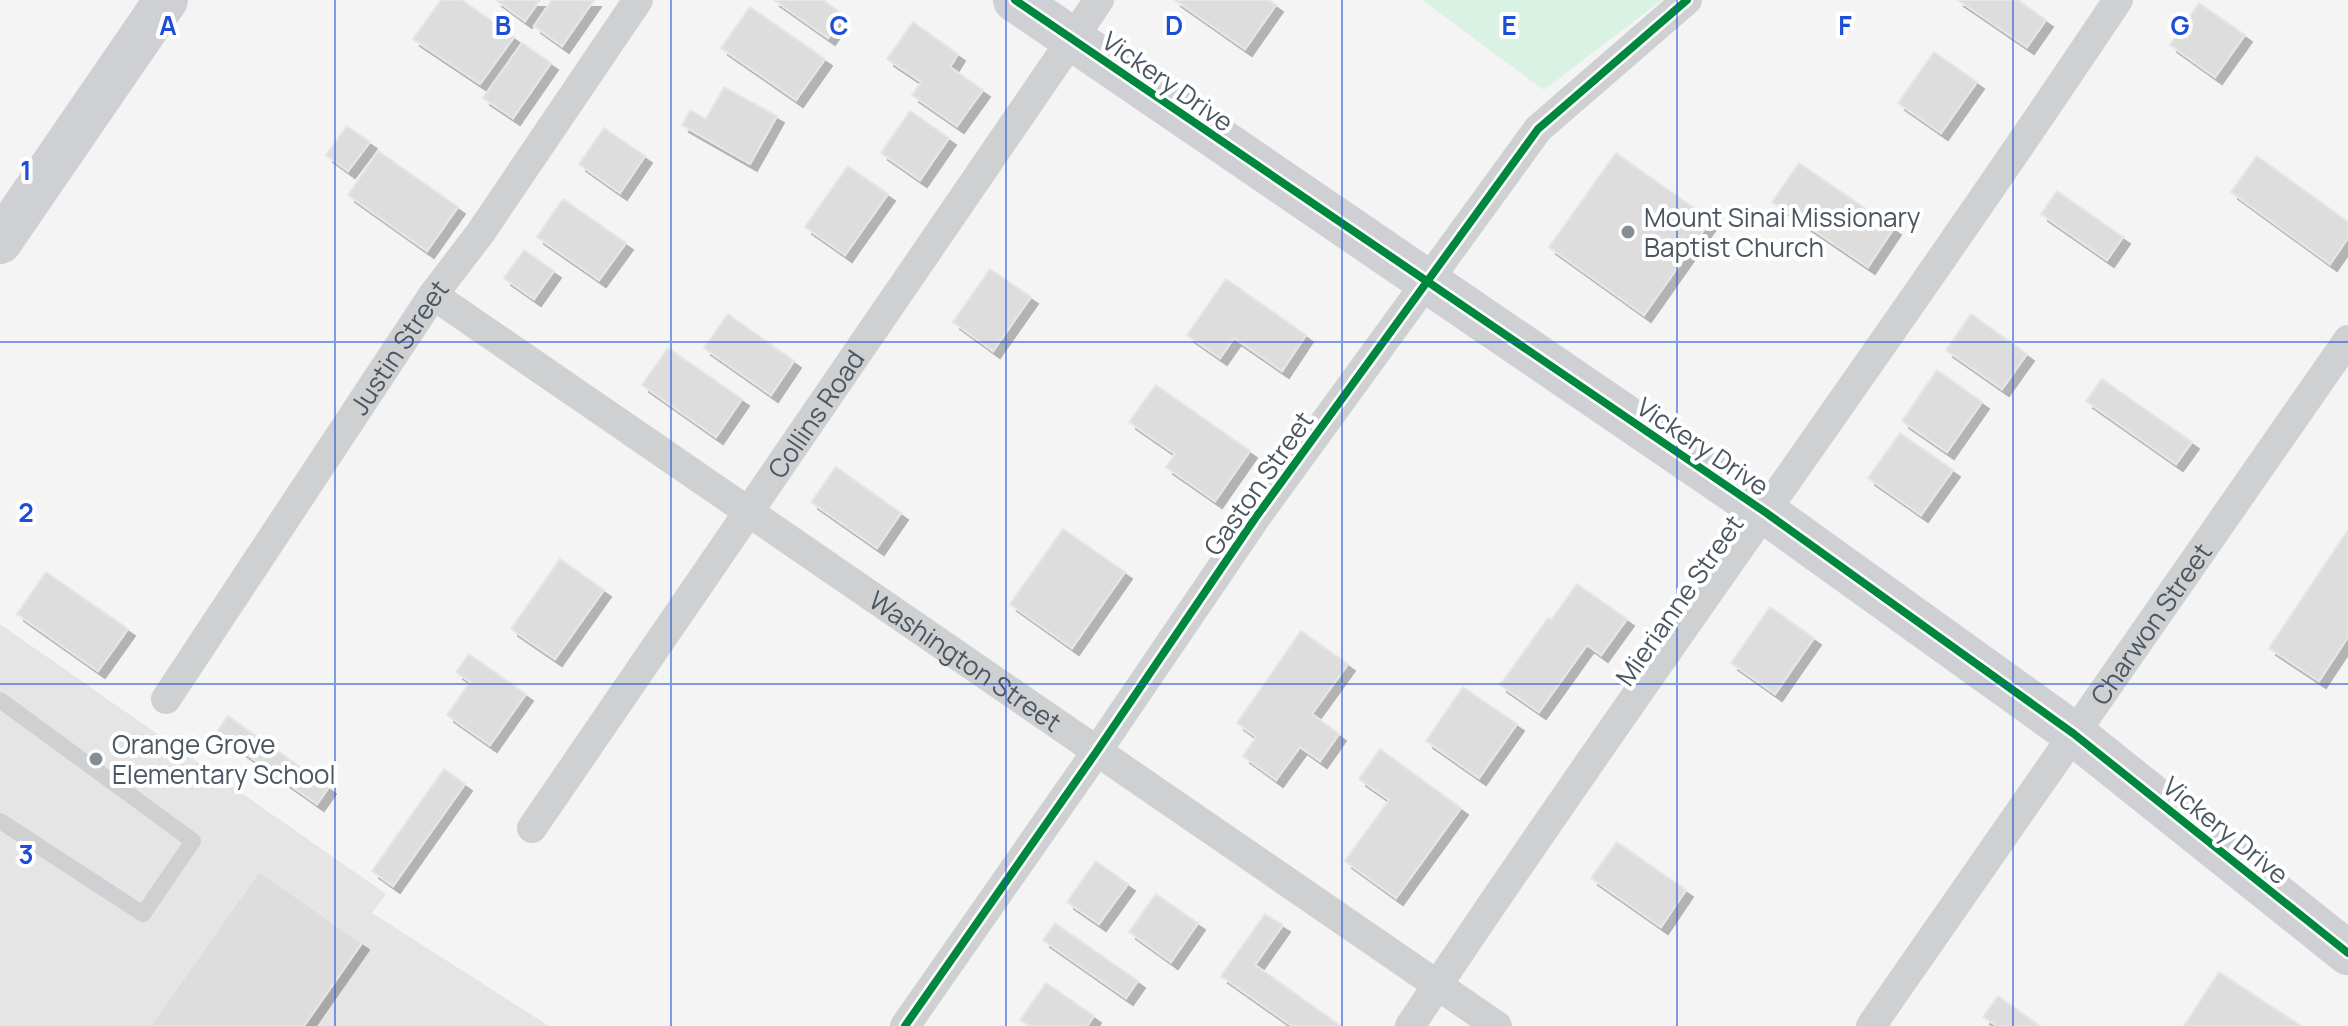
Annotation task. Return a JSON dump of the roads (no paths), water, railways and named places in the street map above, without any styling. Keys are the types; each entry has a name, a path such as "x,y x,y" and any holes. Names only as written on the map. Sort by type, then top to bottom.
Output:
{"street":[{"path":"0,242 166,0"},
{"name":"Justin Street","path":"166,699 433,295 481,232 638,0"},
{"name":"Vickery Drive","path":"1015,0 1765,512 2074,734 2348,953"},
{"name":"Collins Road","path":"532,828 1099,0"},
{"name":"Gaston Street","path":"905,1026 1256,517 1538,129 1687,0"},
{"name":"Mierianne Street","path":"1410,1026 1520,861 2118,0"},
{"name":"Washington Street","path":"433,295 1497,1026"},
{"name":"Charwon Street","path":"1871,1026 2348,340"}],"lane":[{"path":"0,700 193,841 143,914 0,821"}],"place":[{"name":"Mount Sinai Missionary Baptist Church","path":"1628,232"},
{"name":"Orange Grove Elementary School","path":"96,759"}]}
